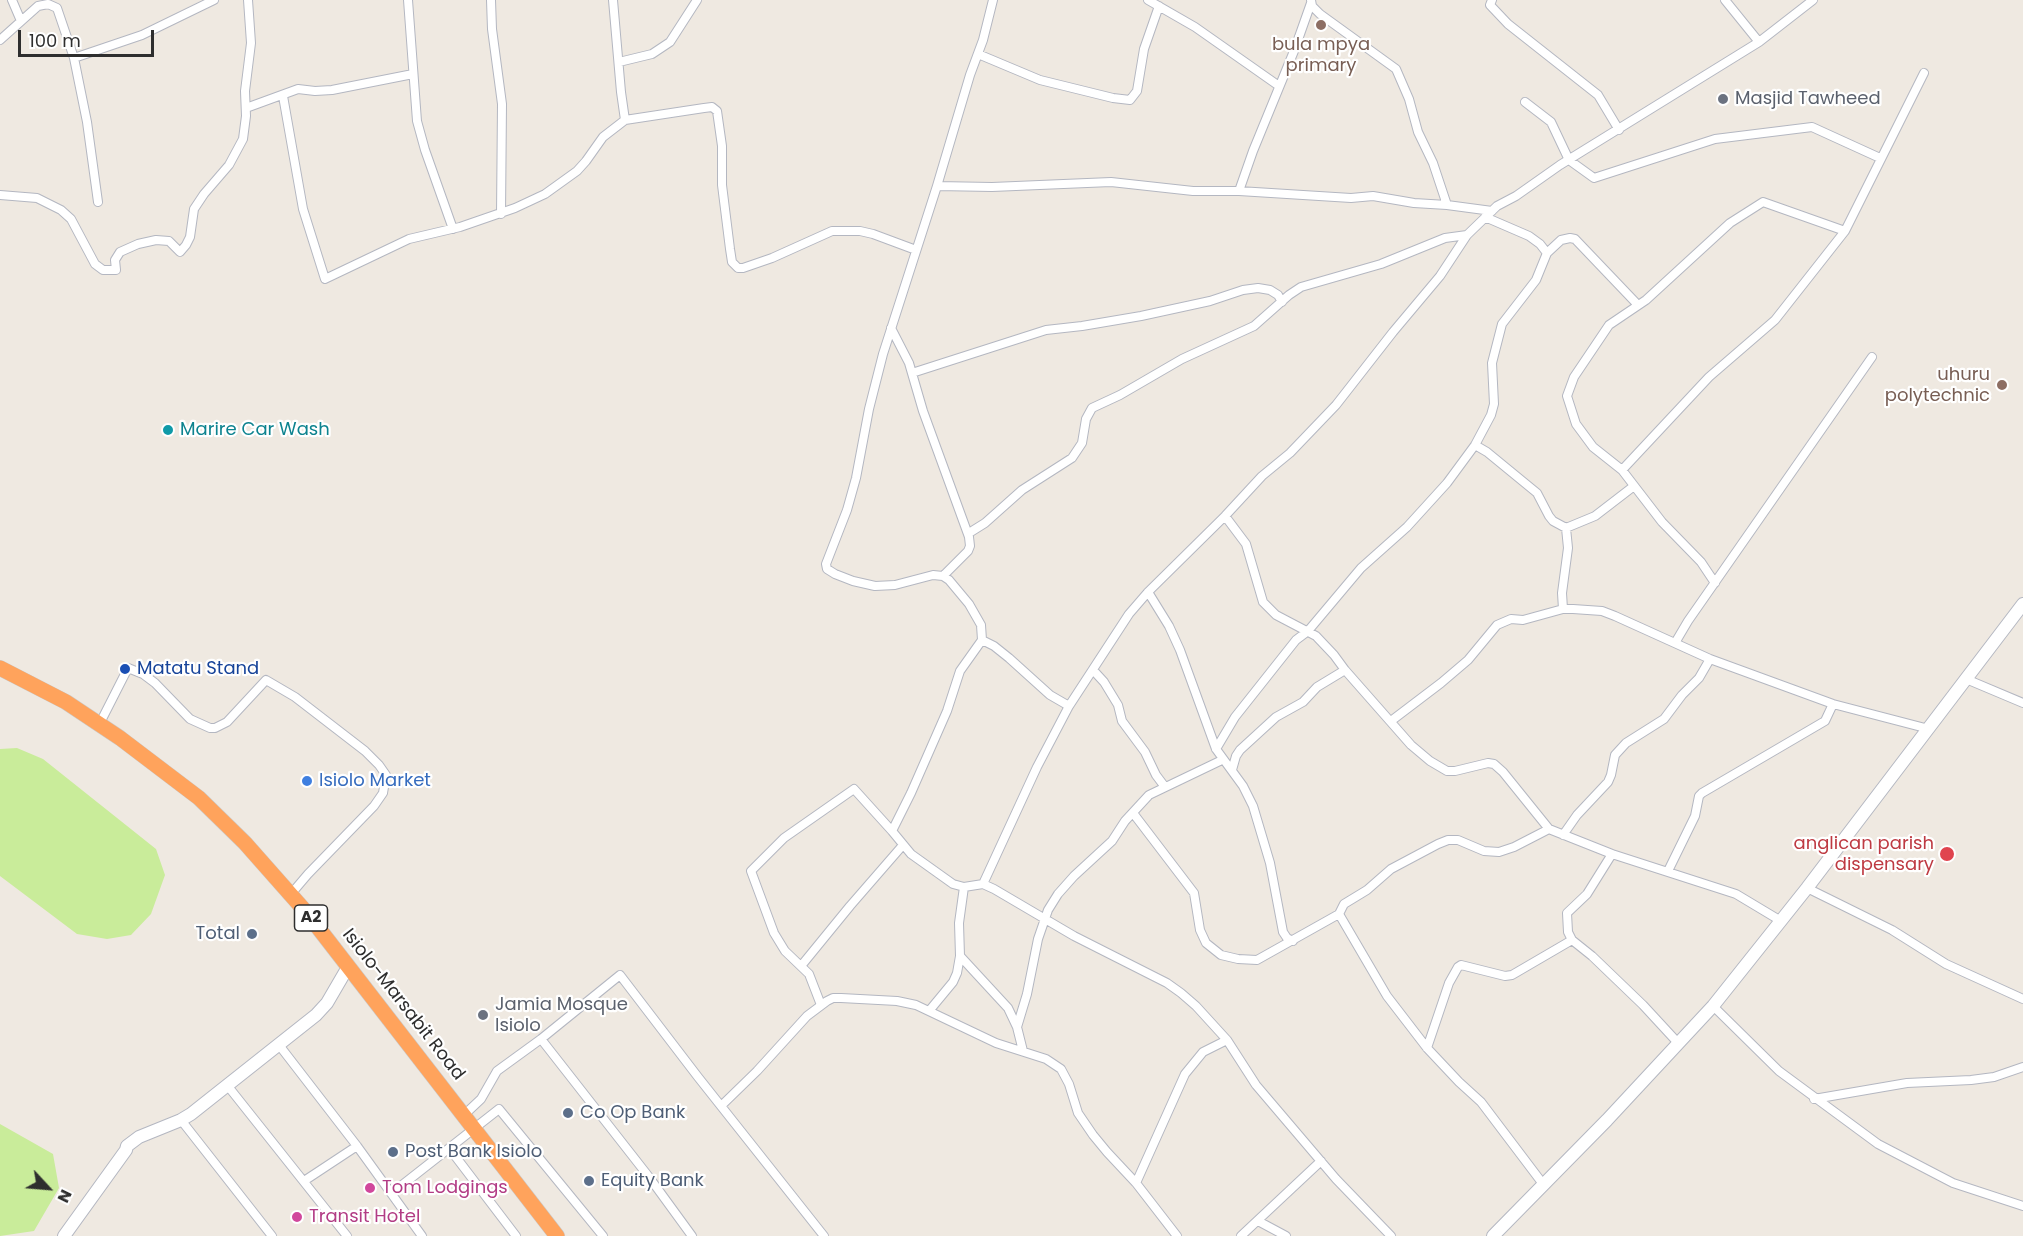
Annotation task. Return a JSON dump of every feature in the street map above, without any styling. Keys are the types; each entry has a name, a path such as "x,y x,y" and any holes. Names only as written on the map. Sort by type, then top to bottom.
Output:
{"highway":[{"name":"Isiolo-Marsabit Road","path":"0,668 44,690 100,723 199,798 245,843 291,894 557,1236"}],"street":[{"path":"12,0 21,21"},
{"path":"74,58 142,34 214,0"},
{"path":"0,195 37,198 61,210 71,219 95,264 103,270 116,270 116,260 125,249 147,242 169,241 180,252 190,237 192,214 198,202 229,165 240,146 245,130 245,91 251,43 248,0"},
{"path":"408,0 413,74 421,136 453,229"},
{"path":"491,0 492,29 502,104 501,214"},
{"path":"614,0 625,120"},
{"path":"619,62 652,54 670,42 697,0"},
{"path":"892,831 944,718 960,670 982,640 981,625 974,610 957,588 943,576 933,575 895,585 875,586 843,577 825,566 852,493 869,409 891,328 993,0"},
{"path":"1148,0 1195,27 1279,86"},
{"path":"1492,0 1490,4 1508,24 1598,95 1620,130"},
{"path":"1725,0 1759,42"},
{"path":"983,884 1037,767 1069,706 1119,628 1148,592 1226,516 1262,476 1290,453 1336,405 1392,332 1440,276 1467,235 1488,214 1569,160 1759,42 1814,0"},
{"path":"0,40 38,6 50,2 57,8 74,58 87,122 98,202"},
{"path":"1239,191 1311,2"},
{"path":"1311,2 1314,9 1332,24 1396,69 1447,205"},
{"path":"978,54 1040,80 1130,100 1137,91 1144,49 1159,6"},
{"path":"1622,470 1709,377 1775,320 1845,231 1924,73"},
{"path":"246,108 302,88 315,91 332,90 413,74"},
{"path":"283,96 303,209 325,279 409,239 453,229 501,214 545,194 568,179 586,161 603,137 625,120 704,108 717,111 722,146 722,185 730,249 732,262 738,267 743,268 772,258 832,231 867,233 916,250"},
{"path":"1525,102 1551,122 1569,160 1594,178 1715,139 1812,126 1880,158"},
{"path":"937,186 1001,187 1111,182 1193,191 1239,191 1351,198 1373,196 1414,203 1447,205 1488,214 1529,236 1547,253"},
{"path":"1715,583 1701,562 1662,522 1622,470 1593,447 1576,424 1568,396 1574,377 1609,325 1638,305 1730,223 1763,202 1845,231"},
{"path":"969,534 1022,490 1072,458 1082,443 1086,418 1092,408 1182,360 1254,326 1301,287 1381,264 1445,238 1467,235"},
{"path":"1216,749 1241,708 1296,640 1308,631 1361,568 1407,527 1447,483 1475,446 1491,415 1494,404 1492,363 1502,324 1536,279 1547,253 1561,240 1575,239 1638,305"},
{"path":"912,373 1046,330 1141,316 1210,301 1243,290 1258,288 1270,290 1276,293 1282,302"},
{"path":"891,328 912,373 934,441 969,534 968,551 943,576"},
{"path":"1675,643 1872,357"},
{"path":"1475,446 1487,452 1537,493 1549,516 1566,528"},
{"path":"1566,528 1590,519 1634,486"},
{"path":"1226,516 1246,544 1263,602 1276,615 1308,631 1323,642 1411,745 1430,761 1446,771 1470,769 1488,764 1498,767 1549,829 1611,854 1736,894 1781,921"},
{"path":"1563,609 1562,593 1568,548 1566,528"},
{"path":"1148,592 1169,626 1180,650 1216,749 1222,760 1232,770 1253,806 1270,863 1283,932 1287,939 1293,940"},
{"path":"1493,1236 1713,1006 1807,888 2023,604"},
{"path":"1391,721 1442,683 1468,660 1497,625 1511,619 1523,620 1563,609 1602,611 1710,659 1833,704 1929,729"},
{"path":"982,640 1000,650 1041,688 1069,706"},
{"path":"1563,835 1577,815 1608,782 1615,754 1626,743 1664,719 1682,695 1699,678 1710,659"},
{"path":"100,723 128,668 143,674 155,683 190,719 210,728 227,722 266,680 295,697 365,751 380,765 386,775 383,793 375,806 291,894"},
{"path":"1093,670 1104,682 1118,705 1122,721 1145,752 1165,788"},
{"path":"1232,770 1240,750 1276,717 1304,702 1317,687 1345,670"},
{"path":"1966,679 2023,703"},
{"path":"1668,871 1695,816 1699,796 1825,721 1833,704"},
{"path":"1017,1027 1027,994 1038,939 1048,910 1065,885 1112,841 1125,821 1149,795 1222,760"},
{"path":"820,1005 809,974 785,951 774,933 751,871 784,838 854,789 911,854 937,874 953,884 964,887 983,884 1074,936 1167,983 1196,1006 1227,1040 1256,1084 1321,1161 1390,1236"},
{"path":"1133,813 1194,893 1197,899 1200,930 1206,943 1215,951 1231,958 1257,960 1339,914 1344,904 1367,890 1391,869 1437,844 1448,840 1458,840 1484,851 1499,852 1549,829"},
{"path":"801,966 903,845"},
{"path":"1611,854 1587,894 1567,913 1568,932 1572,940 1643,1005 1679,1044"},
{"path":"929,1011 953,982 957,973 960,956 958,923 964,887"},
{"path":"1807,888 1892,930 1946,964 2023,999"},
{"path":"1339,914 1387,996 1427,1048 1480,1102 1543,1184"},
{"path":"1427,1048 1449,983 1458,967 1461,965 1497,974 1512,975 1572,940"},
{"path":"960,956 1008,1008 1017,1027 1023,1051"},
{"path":"64,1236 127,1146 148,1132 181,1120 320,1012 348,967"},
{"path":"464,1115 481,1099 497,1071 541,1039 620,975 824,1236"},
{"path":"721,1106 820,1005 833,998 904,1002 929,1011 996,1043 1046,1059 1061,1069 1069,1084 1078,1113 1107,1152 1136,1183 1177,1236"},
{"path":"1713,1006 1779,1071 1878,1144 1953,1183 2023,1206"},
{"path":"541,1039 692,1236"},
{"path":"1136,1183 1185,1074 1203,1052 1227,1040"},
{"path":"279,1045 357,1146 422,1236"},
{"path":"1814,1098 1907,1083 1994,1077 2023,1066"},
{"path":"228,1085 347,1236"},
{"path":"392,1193 499,1109 603,1236"},
{"path":"181,1120 272,1236"},
{"path":"304,1181 357,1146"},
{"path":"449,1148 516,1236"},
{"path":"1241,1236 1321,1161"},
{"path":"1258,1221 1286,1236"}],"green space":[{"path":"17,748 43,759 156,849 165,875 151,914 131,935 107,939 77,934 0,876 0,749"},
{"path":"0,1124 53,1154 59,1188 34,1231 0,1236"}],"place":[{"name":"bula mpya primary","path":"1321,25"},
{"name":"Masjid Tawheed","path":"1723,99"},
{"name":"uhuru polytechnic","path":"2002,385"},
{"name":"Marire Car Wash","path":"168,430"},
{"name":"Matatu Stand","path":"125,669"},
{"name":"Isiolo Market","path":"307,781"},
{"name":"anglican parish dispensary","path":"1947,854"},
{"name":"Total","path":"252,934"},
{"name":"Jamia Mosque Isiolo","path":"483,1015"},
{"name":"Co Op Bank","path":"568,1113"},
{"name":"Post Bank Isiolo","path":"393,1152"},
{"name":"Equity Bank","path":"589,1181"},
{"name":"Tom Lodgings","path":"370,1188"},
{"name":"Transit Hotel","path":"297,1217"}]}
